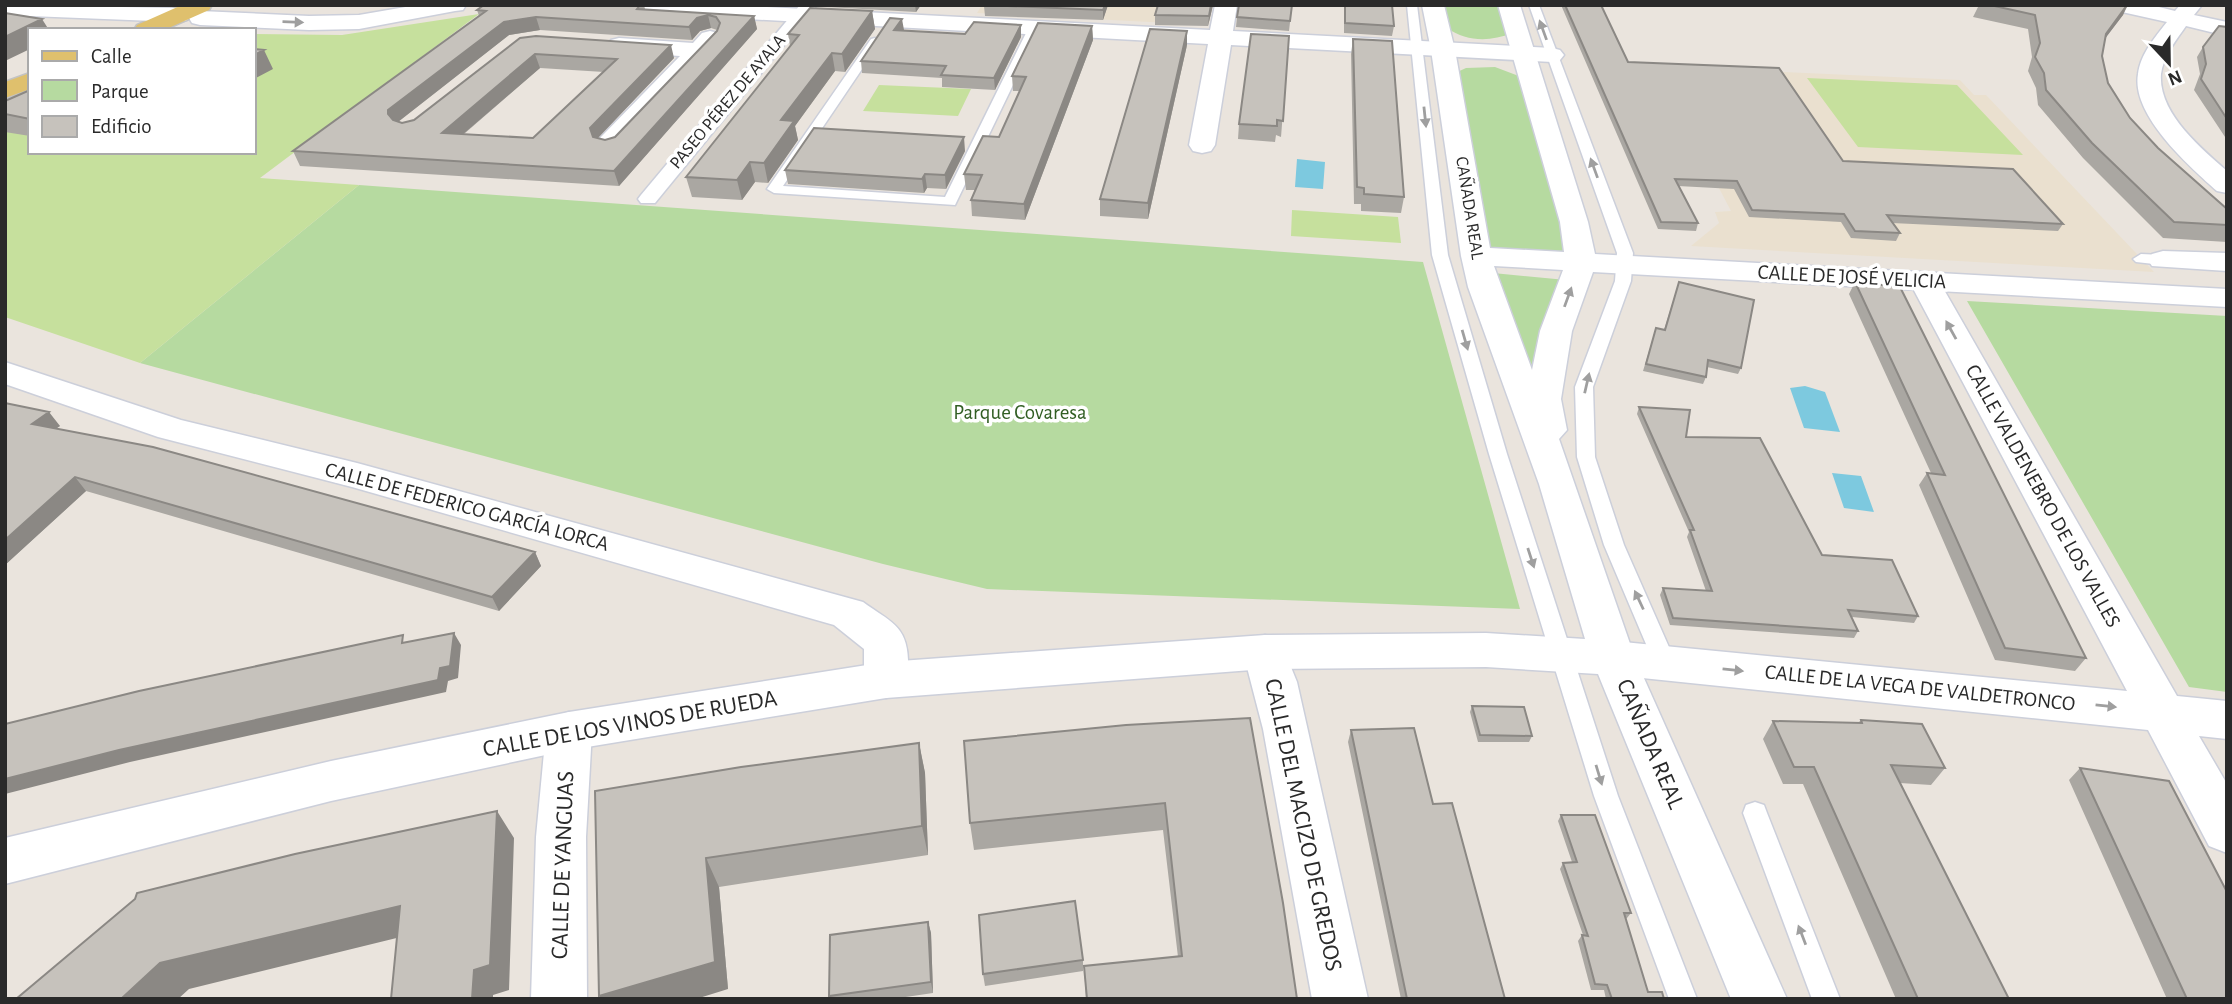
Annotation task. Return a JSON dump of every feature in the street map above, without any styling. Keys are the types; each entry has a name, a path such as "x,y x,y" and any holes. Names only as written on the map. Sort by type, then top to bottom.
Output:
{"main road":[{"path":"152,28 228,5"},
{"path":"5,91 28,81"},
{"path":"5,104 28,94"}],"street":[{"path":"14,7 309,23 359,22 455,5"},
{"path":"600,5 736,12 804,10 889,20 945,14 1034,29 1539,55"},
{"path":"1202,145 1226,5"},
{"name":"CAÑADA REAL","path":"1433,5 1430,50 1484,287 1558,484 1613,657 1759,999"},
{"name":"CAÑADA REAL","path":"1509,5 1539,55 1581,262 1556,331 1544,399 1558,484"},
{"path":"2121,5 2185,12 2227,29"},
{"name":"PASEO PÉREZ DE AYALA","path":"648,199 804,10"},
{"path":"609,144 736,12"},
{"path":"2185,12 2164,40 2149,75 2155,102 2175,133 2227,185"},
{"path":"592,43 697,50"},
{"name":"CALLE DE JOSÉ VELICIA","path":"1476,256 2227,298"},
{"path":"2152,259 2227,262"},
{"name":"CALLE VALDENEBRO DE LOS VALLES","path":"1924,281 2227,831"},
{"name":"CALLE DE FEDERICO GARCÍA LORCA","path":"12,382 171,429 357,476 848,613 886,642 887,680"},
{"path":"1265,652 1486,650 1613,657"},
{"name":"CALLE DE LOS VINOS DE RUEDA","path":"5,861 331,781 569,731 887,680 1265,652"},
{"name":"CALLE DEL MACIZO DE GREDOS","path":"1265,652 1286,729 1340,999"},
{"name":"CALLE DE LA VEGA DE VALDETRONCO","path":"1613,657 2162,711 2227,720"},
{"name":"CALLE DE YANGUAS","path":"559,999 561,837 569,731"}],"lane":[{"path":"1412,5 1430,50 1440,256 1498,454 1606,796 1683,999"},
{"path":"1534,5 1539,55 1625,253 1623,281 1584,387 1586,457 1614,545 1665,663"},
{"path":"889,20 774,189 950,202 1034,29"},
{"path":"1755,813 1826,999"}],"shaded area":[{"path":"982,5 1211,5 1207,25 977,13"},
{"path":"1655,66 1960,80 1974,95 1986,95 2154,272 1691,246 1719,223 1715,212 1731,211"}],"green space":[{"path":"1442,5 1506,5 1512,33 1487,39 1462,36 1447,28"},
{"path":"479,14 260,178 359,185 140,363 5,317 5,118 28,108 28,154 256,154 256,34 342,35"},
{"path":"1495,67 1524,78 1573,252 1487,247 1453,74 1466,68"},
{"path":"1807,78 1957,85 2023,155 1858,147"},
{"path":"879,85 971,89 958,116 863,111"},
{"name":"Parque Covaresa","path":"359,185 1423,262 1520,609 987,589 883,564 140,363"},
{"path":"1292,210 1398,217 1401,243 1291,236"},
{"path":"1493,273 1566,280 1541,407"},
{"path":"1967,301 2227,316 2227,692 2189,687"}],"water":[{"path":"1297,159 1325,162 1323,189 1295,187"},
{"path":"1805,386 1825,392 1840,432 1804,428 1790,388"},
{"path":"1832,473 1861,476 1874,512 1844,508"}],"building":[{"path":"484,5 640,5 637,9 754,16 614,171 293,151 486,11 477,10","holes":["708,15 716,17 720,23 717,31 615,137 605,140 593,137 590,128 671,45 536,36 520,38 414,120 402,123 393,120 388,114 388,110 504,22 536,17 689,27 697,18","535,54 617,59 533,138 442,133"]},
{"path":"985,5 1105,5 1103,10"},
{"path":"1158,5 1211,5 1209,16 1155,15"},
{"path":"1239,5 1292,5 1290,21 1237,17"},
{"path":"1345,5 1392,5 1394,26 1345,23"},
{"path":"1565,5 1601,5 1628,62 1779,68 1843,161 2013,169 2063,224 1887,215 1900,233 1855,231 1844,214 1752,210 1737,181 1675,179 1698,223 1661,222"},
{"path":"1990,5 2127,5 2106,34 2102,56 2108,83 2130,118 2158,148 2227,209 2227,225 2174,222 2092,143 2046,90 2044,73 2035,57 2040,43 2035,15"},
{"path":"810,8 872,11 842,54 832,53 781,120 794,121 764,163 750,162 737,180 686,177 799,35 788,34"},
{"path":"5,13 42,19 5,37"},
{"path":"890,18 902,19 894,30 965,34 974,22 1021,25 994,78 941,75 946,66 861,61"},
{"path":"1038,23 1092,26 1024,204 971,200 982,175 964,174 983,136 999,137 1026,77 1012,76"},
{"path":"2219,26 2227,27 2227,119 2201,79 2206,64 2203,47"},
{"path":"1150,29 1187,31 1148,203 1100,199"},
{"path":"1251,34 1289,36 1283,121 1277,120 1277,126 1239,124"},
{"path":"1353,39 1392,41 1404,197 1364,194 1364,188 1357,187"},
{"path":"28,91 28,119 5,114 5,101"},
{"path":"814,128 964,137 945,175 925,174 922,179 785,170"},
{"path":"1679,282 1754,300 1741,368 1708,360 1706,377 1646,364 1656,328 1665,330"},
{"path":"1855,282 1900,287 2086,658 2005,648 1927,473 1945,475"},
{"path":"5,403 49,412 32,424 153,447 535,552 492,597 75,477 5,540"},
{"path":"1639,407 1690,410 1686,437 1760,438 1822,555 1892,560 1918,616 1848,610 1858,631 1673,618 1663,588 1712,591 1690,530 1694,530"},
{"path":"454,633 450,666 440,668 438,680 119,750 5,779 5,724 139,691 403,635 402,643"},
{"path":"1472,706 1524,707 1532,736 1480,735"},
{"path":"1250,718 1297,999 1087,999 1084,966 1182,956 1165,803 970,823 964,741 1126,725"},
{"path":"1861,720 1922,724 1945,768 1891,765 2009,999 1918,999 1814,767 1794,767 1773,721 1862,723"},
{"path":"1414,728 1433,804 1452,803 1505,999 1407,999 1351,730"},
{"path":"919,743 922,826 706,858 715,962 599,996 595,791 741,767"},
{"path":"2080,768 2169,781 2227,892 2227,999 2187,999"},
{"path":"497,811 490,965 474,970 472,999 391,999 400,906 160,963 121,999 16,999 135,899 137,893 295,854"},
{"path":"1561,815 1595,815 1631,913 1624,913 1648,992 1662,992 1664,999 1612,999 1607,985 1595,984 1582,935 1588,936 1563,863 1577,862"},
{"path":"1075,901 1083,960 983,974 979,915"},
{"path":"928,922 931,982 829,996 830,935"}]}
